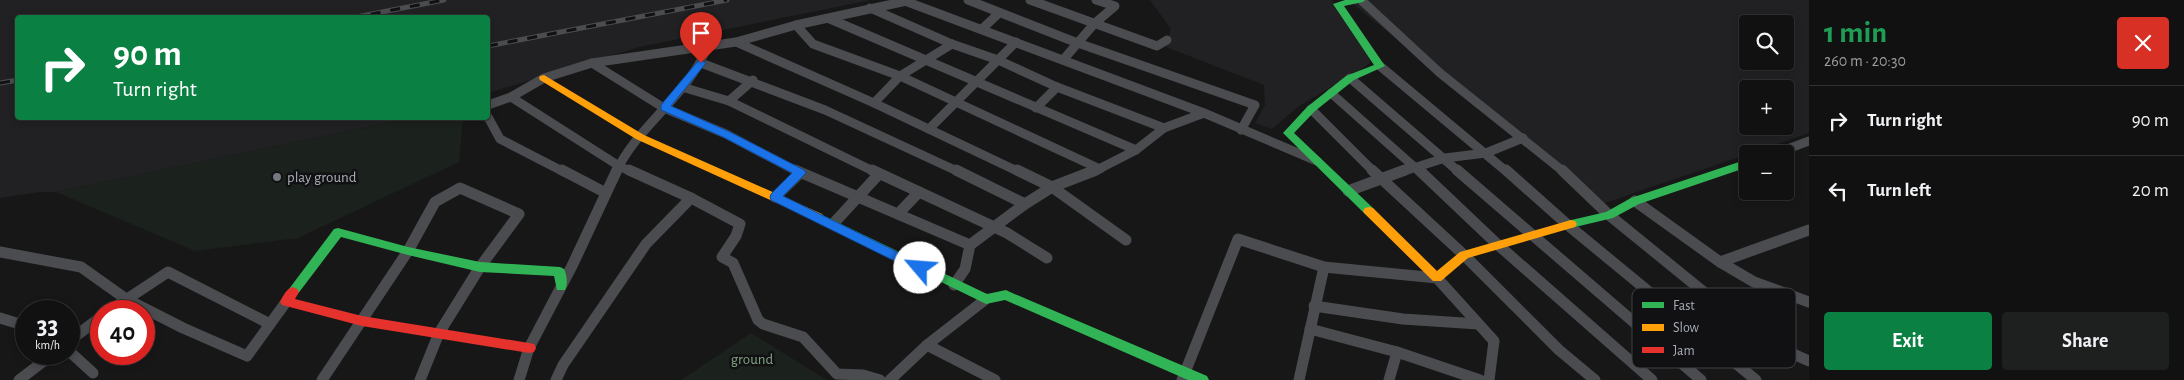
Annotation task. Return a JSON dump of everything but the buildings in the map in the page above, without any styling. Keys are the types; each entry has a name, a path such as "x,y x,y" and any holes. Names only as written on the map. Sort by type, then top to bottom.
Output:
{"street":[{"path":"968,0 1078,44 1158,69 1255,105 1241,130"},
{"path":"1030,0 1157,46 1167,40"},
{"path":"1062,60 1094,24 1115,6 1096,0"},
{"path":"1645,288 1380,66 1338,4 1361,0 1440,73 1524,138 1609,215 1699,288"},
{"path":"490,104 511,97 544,78 592,63 736,42 796,24 830,19 870,8 908,1 1204,114 1317,161"},
{"path":"870,8 952,44 998,60 1057,87 1164,128"},
{"path":"982,29 999,13"},
{"path":"830,19 1136,150"},
{"path":"796,24 813,44 900,76 1100,169"},
{"path":"736,42 874,103 1052,187 1126,240"},
{"path":"929,129 1016,42"},
{"path":"874,103 900,76 952,44"},
{"path":"519,380 529,348 561,287 619,166 640,137 701,63 707,47"},
{"path":"592,63 664,108 726,134 800,173 970,244"},
{"path":"701,63 753,80 896,141 1025,204"},
{"path":"1380,66 1350,78 1311,109 1288,133 1437,278 1494,341 1489,380"},
{"path":"544,78 640,137 834,224 954,286 986,299"},
{"path":"1350,78 1445,158 1632,322"},
{"path":"728,101 753,80"},
{"path":"682,87 728,101 995,228 1047,258"},
{"path":"1036,108 1057,87"},
{"path":"1331,94 1632,362"},
{"path":"511,97 619,166 691,198 740,224 736,236 722,257 733,263 760,322 803,337 837,374 863,375 880,380"},
{"path":"1311,109 1380,178 1464,255 1559,350 1596,380"},
{"path":"954,286 966,269 970,244 995,228 1025,204 1052,187 1100,169 1136,150 1164,128 1204,114"},
{"path":"490,120 500,139 606,193"},
{"path":"1348,191 1415,167 1445,158 1486,153 1524,138"},
{"path":"1794,147 1809,141"},
{"path":"1184,376 1238,238 1324,267 1437,278 1464,255 1532,234 1609,215 1635,201 1739,166"},
{"path":"776,197 800,173"},
{"path":"834,224 879,174"},
{"path":"322,380 408,251 435,202 460,188 520,214 480,267 438,333 420,380"},
{"path":"898,214 919,192"},
{"path":"556,380 563,365 646,244 691,198"},
{"path":"1635,201 1720,262 1754,282 1770,288"},
{"path":"1720,262 1809,230"},
{"path":"0,252 81,267 126,299 183,328 247,356 338,232 408,251 480,267 560,272 561,287"},
{"path":"1299,380 1324,267"},
{"path":"126,299 168,272 270,324"},
{"path":"890,380 926,345 986,299 1006,295 1184,376 1202,380"},
{"path":"1796,297 1809,302"},
{"path":"286,302 362,321 529,348"},
{"path":"1314,306 1403,319 1478,324"},
{"path":"0,318 15,323"},
{"path":"1310,329 1397,352 1480,380"},
{"path":"926,345 978,377 995,380"},
{"path":"1389,380 1397,352"},
{"path":"1796,355 1809,361"},
{"path":"80,361 94,373"},
{"path":"19,380 39,365"},
{"path":"1638,368 1652,380"},
{"path":"1686,368 1701,380"},
{"path":"1742,368 1756,380"}],"shaded area":[{"path":"0,0 871,0 639,47 490,92 490,15 15,15 15,120 401,120 56,192 40,192 0,198"},
{"path":"1150,0 1332,0 1377,57 1362,69 1299,106 1272,129 1255,123 1265,105 1264,85 1166,47 1171,29"},
{"path":"1348,0 1809,0 1809,133 1774,145 1739,145 1739,157 1602,204"}],"green space":[{"name":"play ground","path":"401,120 463,120 459,162 298,238 195,251 56,192"},
{"name":"ground","path":"751,333 827,380 681,380"}],"railway":[{"path":"366,15 444,0"},
{"path":"490,46 727,0"},
{"path":"0,83 15,80"}],"traffic: fast":[{"path":"1360,0 1338,4 1380,66 1350,78 1311,109 1288,133 1369,211"},
{"path":"1571,224 1609,215 1635,201 1739,166"},
{"path":"818,217 986,299 1006,295 1202,380"},
{"path":"293,292 338,232 408,251 480,267 560,272 561,287"}],"traffic: slow":[{"path":"544,78 640,137 818,217"},
{"path":"1369,211 1437,278 1464,255 1571,224"}],"traffic: jam":[{"path":"293,292 286,302 362,321 529,348"}],"place":[{"name":"play ground","path":"277,177"}],"route":[{"path":"701,63 664,108 726,134 800,173 776,197 920,268"}]}
